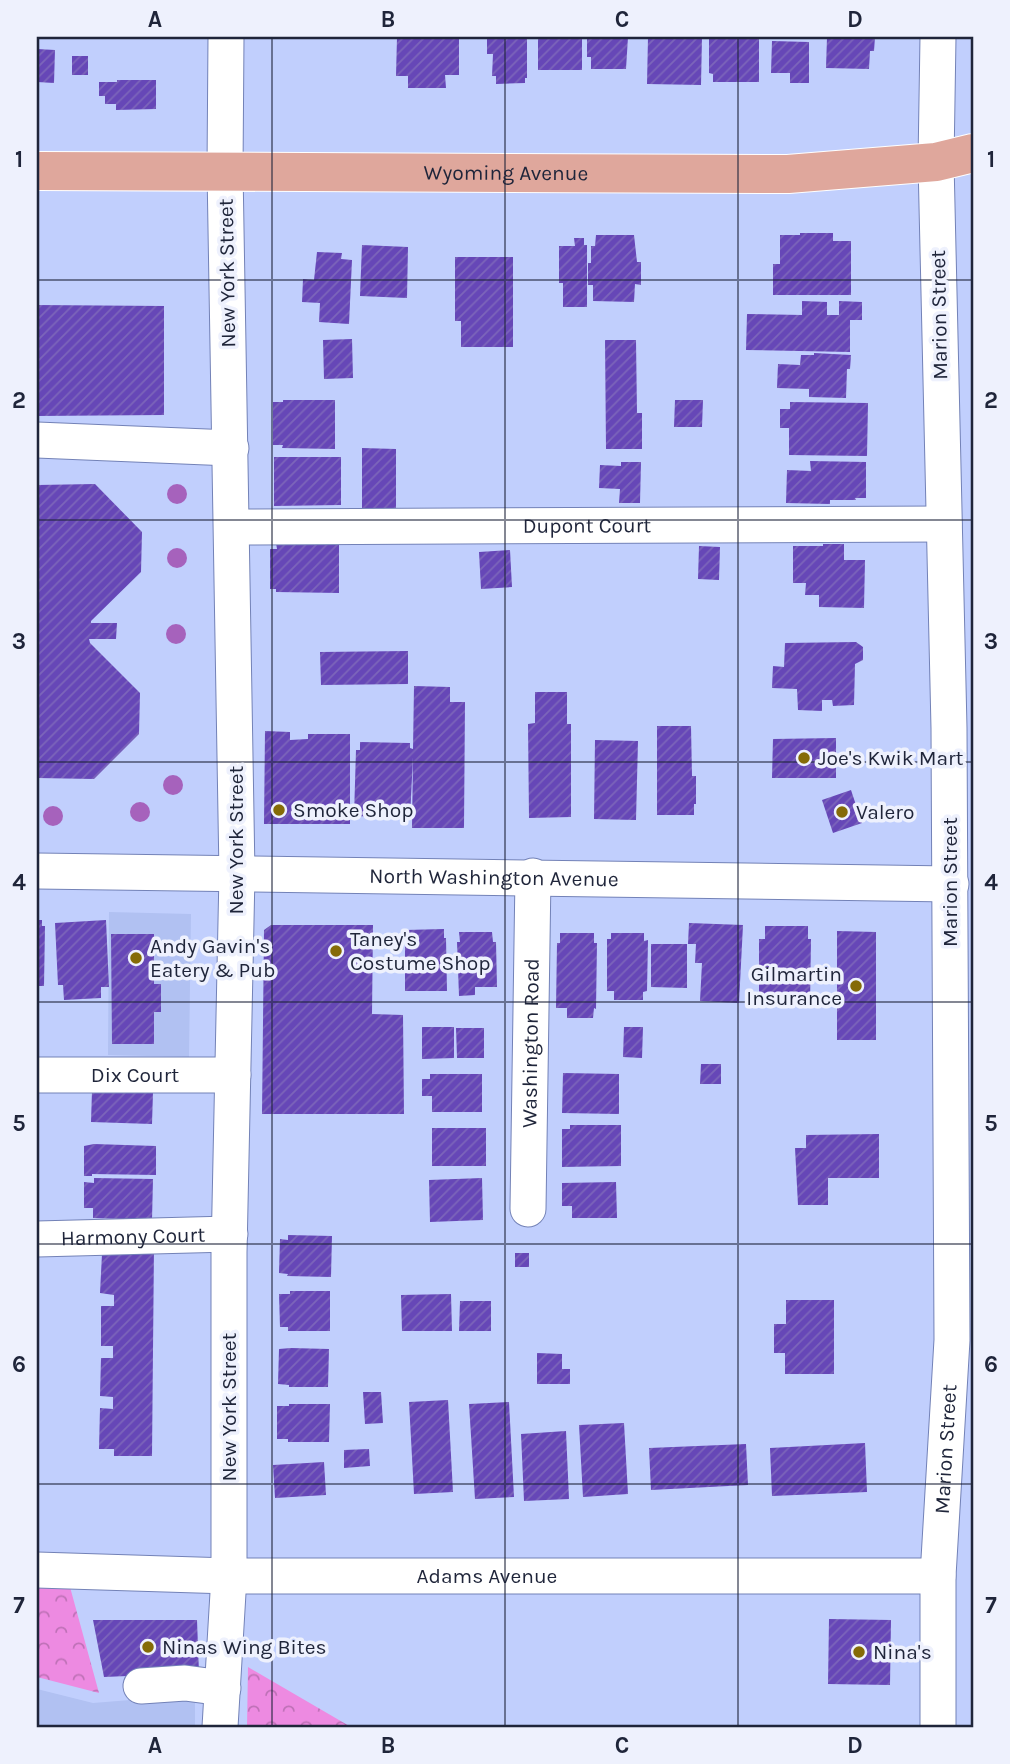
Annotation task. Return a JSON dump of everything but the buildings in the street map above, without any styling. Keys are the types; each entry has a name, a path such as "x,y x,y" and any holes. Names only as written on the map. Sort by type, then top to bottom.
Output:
{"main road":[{"name":"Wyoming Avenue","path":"37,171 788,174 936,162 973,153"}],"street":[{"name":"New York Street","path":"220,1727 229,1576 230,1234 237,874 225,170 226,37"},
{"name":"Marion Street","path":"938,37 936,162 944,524 961,729 951,884 962,1340 938,1576 938,1727"},
{"path":"37,440 231,448"},
{"name":"Dupont Court","path":"232,527 944,524"},
{"name":"North Washington Avenue","path":"37,871 951,884"},
{"name":"Washington Road","path":"528,1209 533,876"},
{"name":"Dix Court","path":"37,1075 233,1075"},
{"name":"Harmony Court","path":"37,1238 230,1234"},
{"name":"Adams Avenue","path":"37,1570 229,1576 938,1576"},
{"path":"141,1686 186,1683 223,1688"}],"shaded area":[{"path":"109,912 191,914 189,1057 108,1055"},
{"path":"37,1689 93,1703 180,1696 195,1698 195,1727 37,1727"}],"green space":[{"path":"37,1585 70,1587 99,1693 37,1677"},
{"path":"248,1667 351,1727 247,1727"}],"place":[{"name":"Joe's Kwik Mart","path":"804,758"},
{"name":"Smoke Shop","path":"279,810"},
{"name":"Valero","path":"842,812"},
{"name":"Taney's Costume Shop","path":"336,951"},
{"name":"Andy Gavin's Eatery & Pub","path":"136,958"},
{"name":"Gilmartin Insurance","path":"856,986"},
{"name":"Ninas Wing Bites","path":"148,1647"},
{"name":"Nina's","path":"859,1652"}]}
